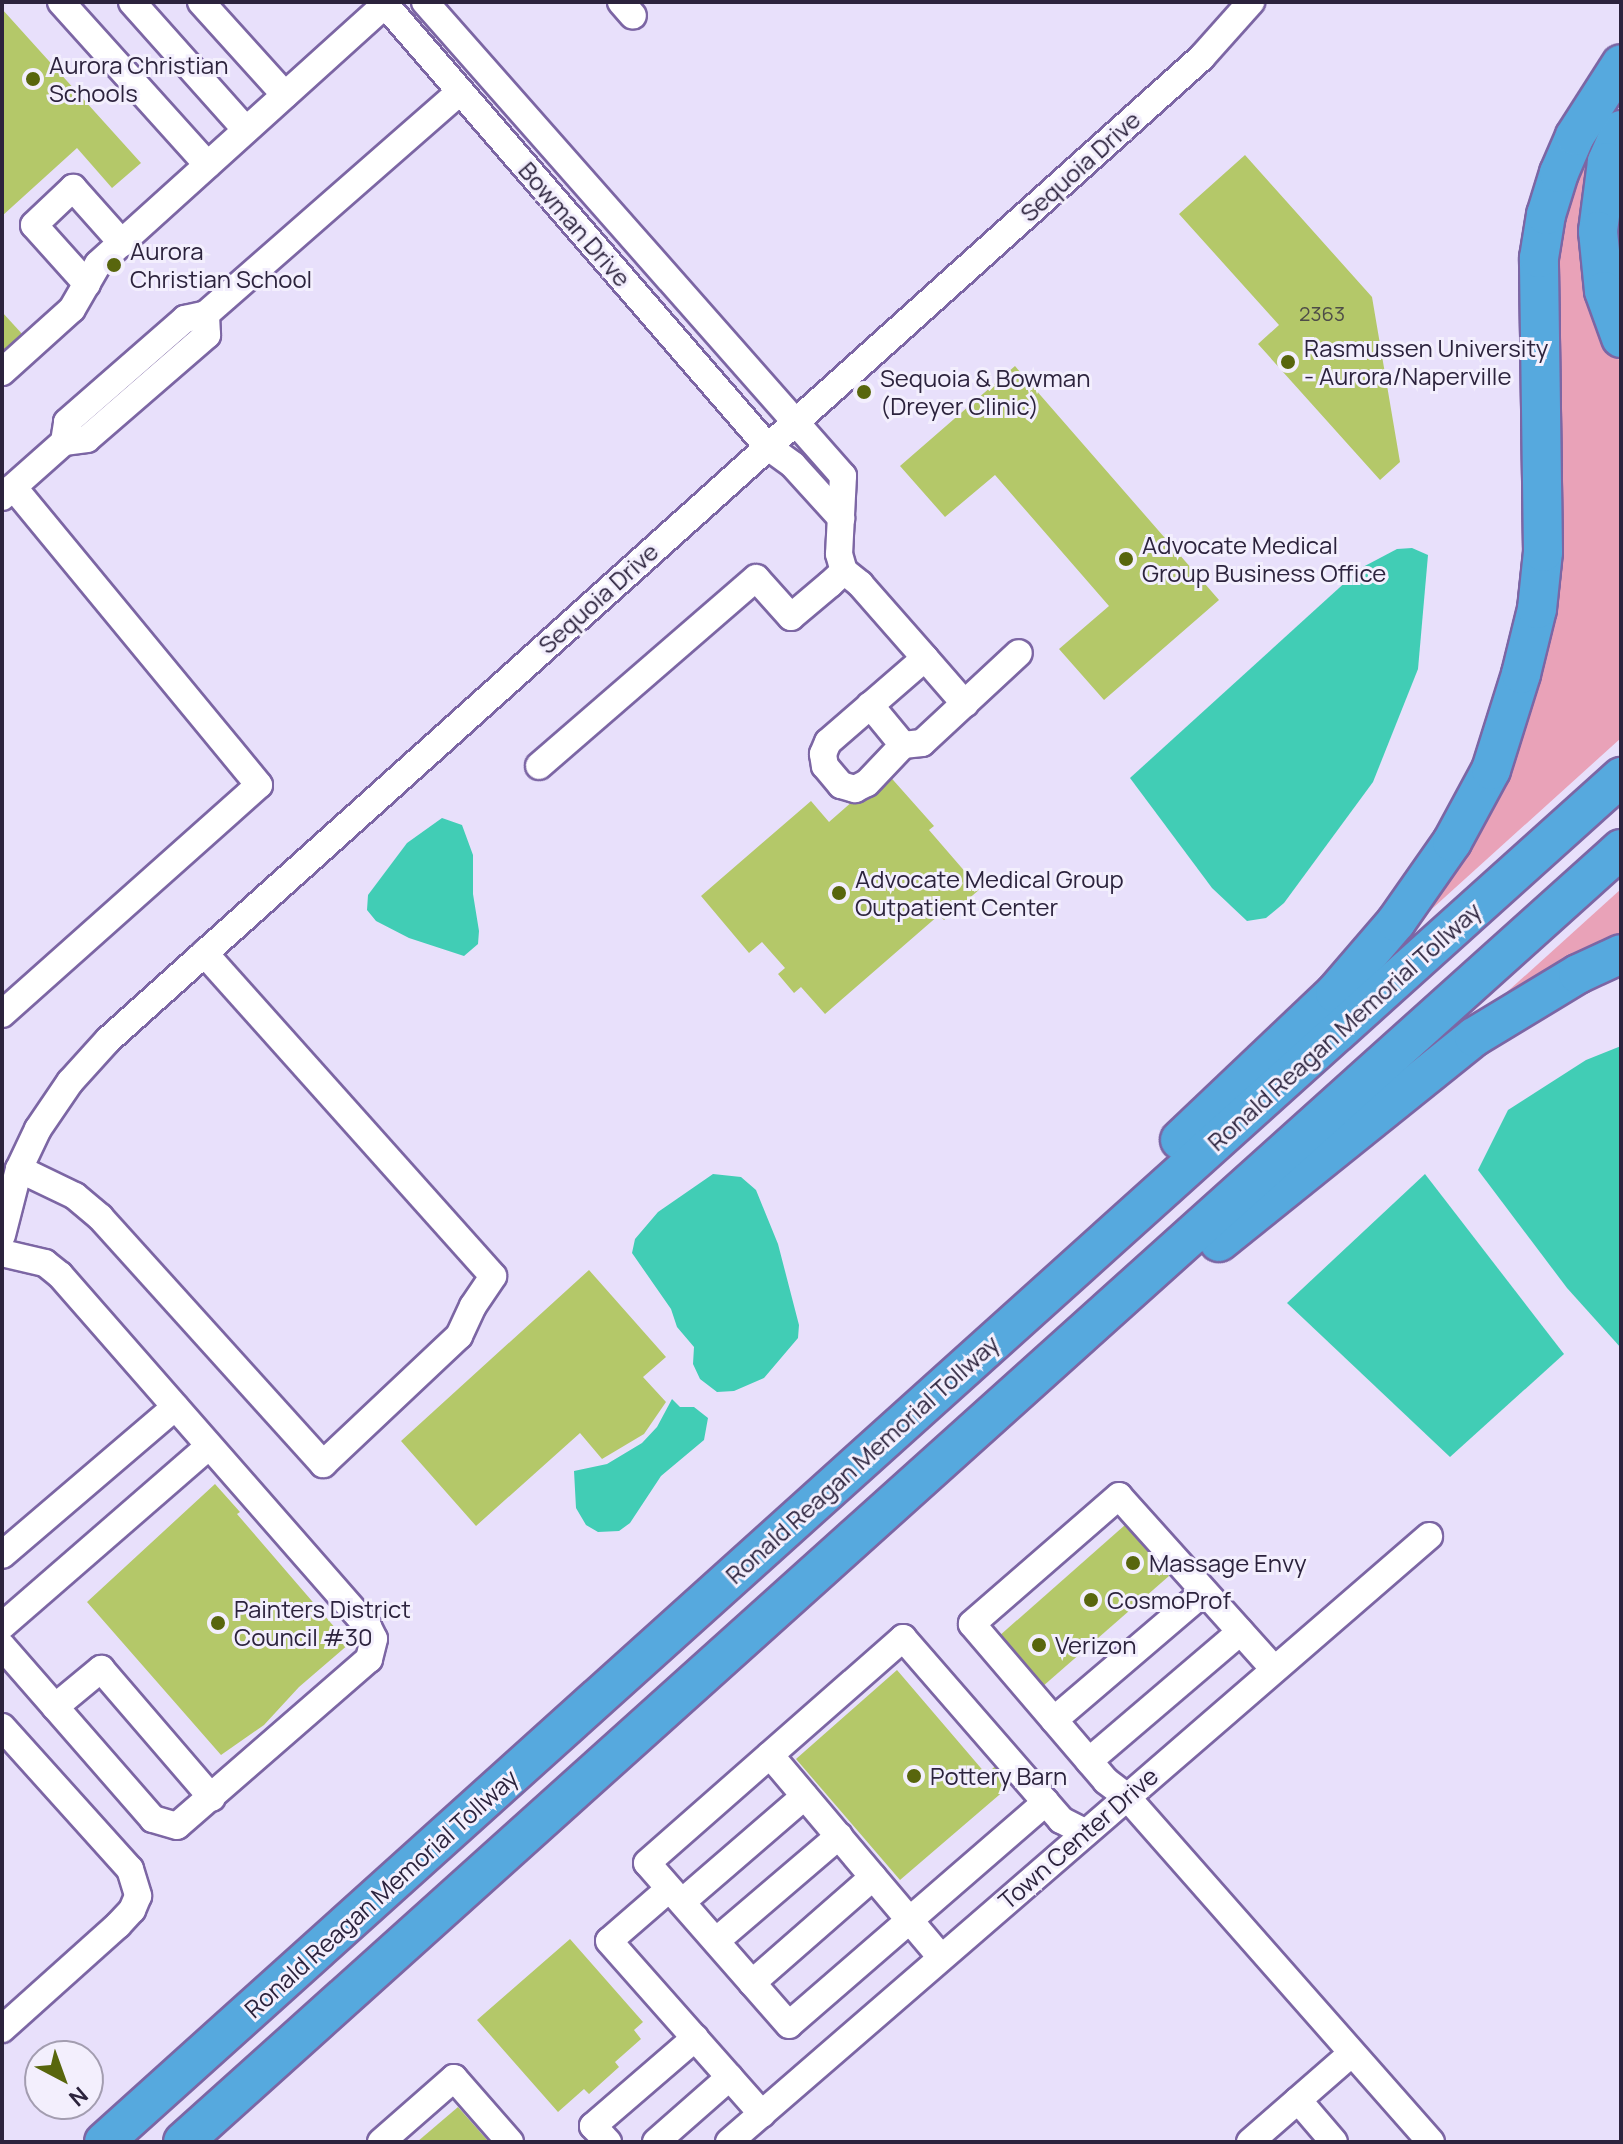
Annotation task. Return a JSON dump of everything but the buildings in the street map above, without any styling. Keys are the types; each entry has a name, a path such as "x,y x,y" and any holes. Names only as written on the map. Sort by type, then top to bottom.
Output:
{"highway":[{"path":"1059,1282 1138,1179 1335,993 1396,922 1452,842 1491,770 1525,661 1537,609 1543,552 1539,258 1546,215 1575,136 1621,64"},
{"path":"1621,130 1607,162 1598,231 1604,291 1621,338"},
{"name":"Ronald Reagan Memorial Tollway","path":"104,2142 1621,777"},
{"path":"183,2142 1621,849"},
{"path":"1144,1277 1205,1253 1474,1037 1555,986 1621,954"}],"street":[{"path":"61,2 208,165"},
{"path":"132,2 246,130"},
{"path":"201,2 285,95"},
{"name":"Bowman Drive","path":"425,2 843,476 839,554 844,571"},
{"name":"Sequoia Drive","path":"2,1235 19,1169 38,1129 70,1082 108,1040 1202,57 1251,2"},
{"path":"2,372 72,309 98,264 385,3"},
{"name":"Bowman Drive","path":"385,3 767,446 793,465 841,518"},
{"path":"4,1008 259,785 7,492 64,442 87,439 207,335 206,314 460,92"},
{"path":"87,284 34,225 73,188 122,243"},
{"path":"539,766 756,578 791,617 844,571 860,584 965,704"},
{"path":"925,658 828,742 823,754 832,776 841,785 855,789 867,783 903,745 922,743 1019,653"},
{"path":"870,705 903,745"},
{"path":"19,1169 75,1196 100,1217 323,1464 459,1336 473,1306 493,1276 204,953"},
{"path":"2,1253 36,1260 60,1275 368,1627 374,1639 369,1659 177,1826 153,1819 2,1646"},
{"path":"2,1555 175,1407"},
{"path":"2,1626 209,1446"},
{"path":"1274,1669 1119,1496 972,1624 1106,1781 1126,1796 1431,2142"},
{"name":"Town Center Drive","path":"729,2142 1429,1536"},
{"path":"1054,1720 1204,1592"},
{"path":"1089,1761 1240,1632"},
{"path":"1046,1802 789,2025 647,1863 903,1638 1046,1802 1061,1820 1085,1832"},
{"path":"55,1707 101,1669 212,1798"},
{"path":"2,1727 130,1869 138,1896 132,1910 118,1925 2,2029"},
{"path":"770,1755 941,1957"},
{"path":"762,2114 609,1941 675,1896 805,1796"},
{"path":"716,1941 839,1836"},
{"path":"752,1983 873,1877"},
{"path":"608,2142 593,2126 695,2038"},
{"path":"1250,2142 1352,2053"},
{"path":"656,2142 730,2077"},
{"path":"381,2142 454,2078 510,2142"},
{"path":"1298,2100 1334,2142"}],"shaded area":[{"path":"1609,110 1614,112 1597,150 1583,269 1589,312 1621,363 1621,738 1413,926 1522,725 1555,266 1560,233 1583,159"},
{"path":"1412,548 1428,555 1418,669 1373,782 1284,903 1266,918 1247,921 1212,888 1130,778 1361,568 1397,549"},
{"path":"442,818 462,825 473,855 478,944 464,956 409,938 376,921 367,910 368,895 407,843"},
{"path":"1621,889 1621,939 1486,1011"},
{"path":"1621,1046 1621,1348 1567,1288 1478,1170 1508,1110 1586,1060"},
{"path":"713,1174 741,1177 756,1190 778,1244 799,1325 798,1338 764,1378 734,1391 717,1392 700,1379 693,1364 694,1347 677,1327 671,1309 632,1253 635,1239 658,1212"},
{"path":"1425,1174 1564,1354 1450,1457 1287,1303"},
{"path":"672,1399 680,1407 694,1407 708,1418 704,1440 661,1476 630,1523 619,1531 598,1532 586,1525 576,1508 574,1471 607,1464 642,1443 657,1427"}],"place":[{"name":"Aurora Christian Schools","path":"33,79"},
{"name":"Aurora Christian School","path":"114,265"},
{"name":"Rasmussen University - Aurora/Naperville","path":"1288,362"},
{"name":"Sequoia & Bowman (Dreyer Clinic)","path":"864,392"},
{"name":"Advocate Medical Group Business Office","path":"1126,559"},
{"name":"Advocate Medical Group Outpatient Center","path":"839,893"},
{"name":"Massage Envy","path":"1133,1563"},
{"name":"CosmoProf","path":"1091,1600"},
{"name":"Painters District Council #30","path":"218,1623"},
{"name":"Verizon","path":"1039,1645"},
{"name":"Pottery Barn","path":"914,1776"}]}
